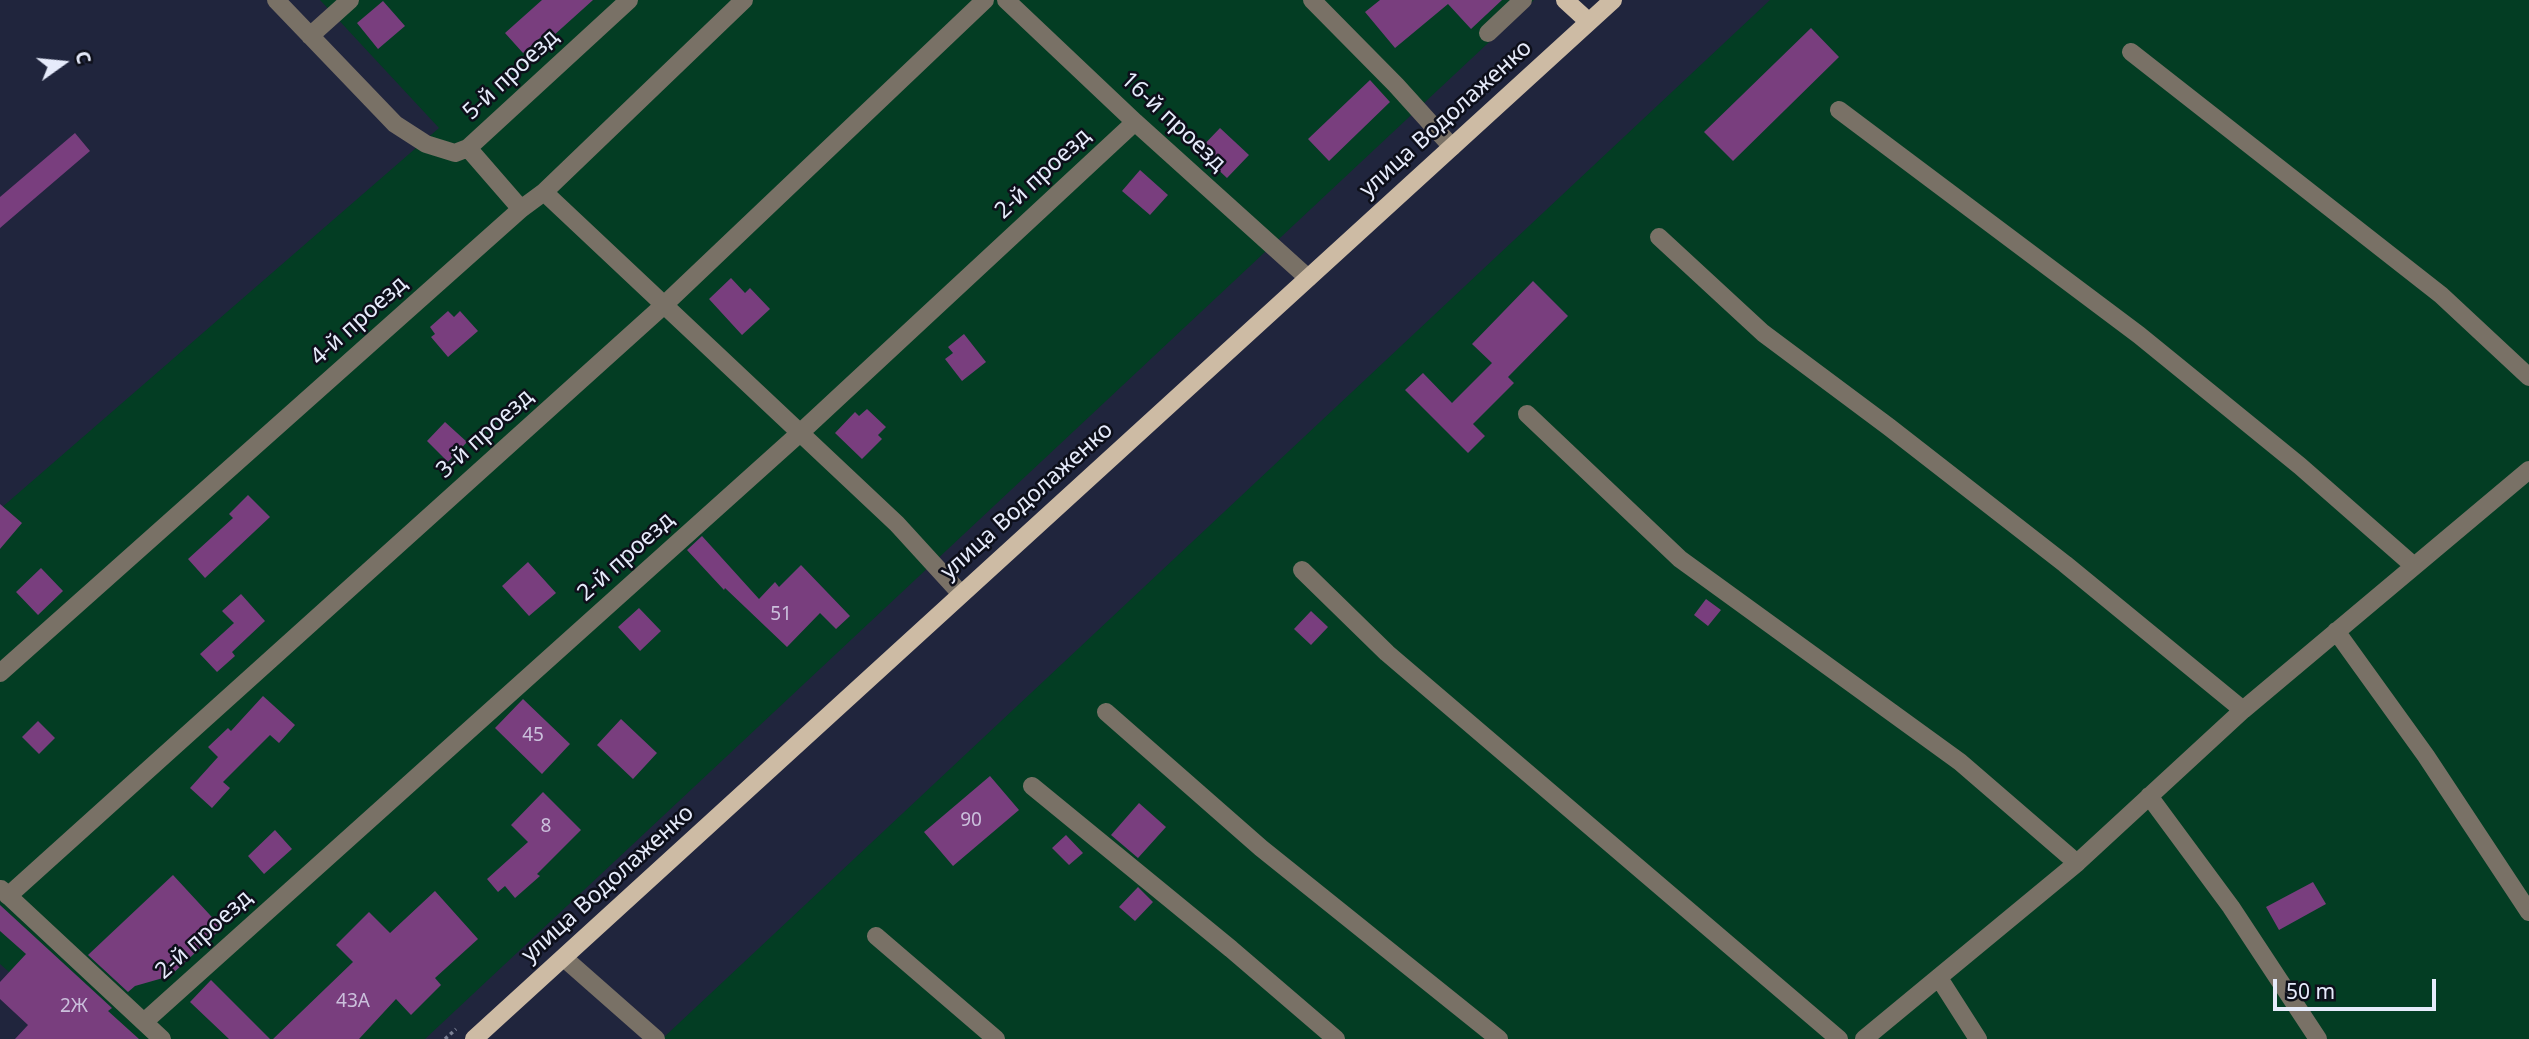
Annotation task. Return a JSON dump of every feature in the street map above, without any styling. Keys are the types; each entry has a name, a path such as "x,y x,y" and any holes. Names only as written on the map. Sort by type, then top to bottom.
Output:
{"main road":[{"path":"1565,0 1589,22"},
{"name":"улица Водолаженко","path":"474,1039 1613,0"}],"street":[{"path":"276,0 395,124 426,144 462,151 521,209"},
{"path":"310,36 350,0"},
{"name":"5-й проезд","path":"462,151 629,0"},
{"name":"4-й проезд","path":"0,673 521,209 544,192 744,0"},
{"name":"3-й проезд","path":"4,892 664,305 985,0"},
{"name":"16-й проезд","path":"1006,0 1135,122 1308,278"},
{"path":"1312,0 1396,85 1452,147"},
{"path":"1488,33 1522,0"},
{"path":"2131,52 2441,295 2529,377"},
{"path":"1839,110 2139,335 2300,466 2414,566"},
{"name":"2-й проезд","path":"144,1022 801,432 1135,122"},
{"path":"544,192 897,524 961,594"},
{"path":"1659,237 1763,333 2054,556 2243,710"},
{"path":"1527,414 1680,559 1960,762 2077,863"},
{"path":"1864,1039 2077,863 2243,710 2336,631 2526,479"},
{"path":"1302,570 1387,653 1839,1039"},
{"path":"2336,631 2426,756 2529,912"},
{"path":"1106,712 1261,848 1499,1039"},
{"path":"1031,786 1231,949 1336,1039"},
{"path":"2149,796 2231,906 2318,1039"},
{"path":"4,892 162,1039"},
{"path":"876,936 996,1039"},
{"path":"564,958 656,1039"},
{"path":"1939,978 1978,1039"}],"green space":[{"path":"320,0 1534,0 425,1039 85,1039 0,964 0,509 439,128"},
{"path":"1770,0 2529,0 2529,1039 662,1039"}],"building":[{"path":"542,0 593,0 553,36 548,31 523,53 505,33"},
{"path":"1380,0 1502,0 1471,29 1448,4 1395,48 1365,12"},
{"path":"383,1 405,26 378,49 357,23"},
{"path":"1811,28 1839,57 1733,161 1704,132"},
{"path":"1370,80 1390,102 1329,161 1308,139"},
{"path":"1220,128 1249,155 1227,178 1198,151"},
{"path":"75,133 90,151 0,228 0,197"},
{"path":"1140,170 1168,195 1150,215 1122,191"},
{"path":"731,278 745,293 750,288 770,309 742,335 709,299"},
{"path":"1533,281 1568,316 1508,377 1514,383 1473,424 1485,436 1468,453 1405,390 1423,373 1452,403 1492,363 1472,344"},
{"path":"448,311 454,317 460,311 478,331 448,357 431,337 435,334 430,327"},
{"path":"964,334 986,362 962,381 945,359 953,353 948,347"},
{"path":"867,409 886,427 878,435 882,439 862,459 835,433 855,412 859,416"},
{"path":"445,422 467,442 448,462 427,441"},
{"path":"248,495 270,517 205,578 188,559 233,518 229,514"},
{"path":"0,504 22,523 0,549"},
{"path":"702,536 759,599 775,582 779,587 801,565 850,616 836,629 820,613 787,647 725,588 724,590 687,550"},
{"path":"528,562 556,593 529,616 502,586"},
{"path":"41,568 63,591 38,615 16,592"},
{"path":"241,594 265,621 232,652 235,656 217,672 200,654 234,623 222,611"},
{"path":"1706,599 1721,610 1708,626 1694,615"},
{"path":"639,608 661,631 640,651 618,627"},
{"path":"1311,611 1328,627 1311,645 1294,629"},
{"path":"263,696 295,725 279,743 270,735 223,782 230,788 212,808 190,788 218,757 208,747 228,728 231,731"},
{"path":"523,699 570,744 542,774 495,728"},
{"path":"621,719 657,753 633,779 597,745"},
{"path":"38,721 55,738 39,754 22,737"},
{"path":"990,776 1019,810 953,866 924,832"},
{"path":"543,792 581,830 537,874 540,876 515,898 505,886 498,892 487,879 528,842 511,825"},
{"path":"1139,803 1166,827 1138,858 1111,835"},
{"path":"275,830 292,849 264,874 248,856"},
{"path":"1066,835 1083,853 1069,865 1052,848"},
{"path":"173,875 222,928 170,976 135,986 128,992 88,955"},
{"path":"2313,882 2326,904 2279,930 2266,907"},
{"path":"1138,887 1153,902 1135,921 1119,907"},
{"path":"435,891 478,939 435,978 441,985 411,1015 396,999 359,1039 273,1039 353,962 336,945 369,912 390,933"},
{"path":"0,905 112,1008 108,1011 139,1039 15,1039 28,1025 0,999 0,982 26,954 0,931"},
{"path":"211,980 270,1039 229,1039 190,1002"}]}
